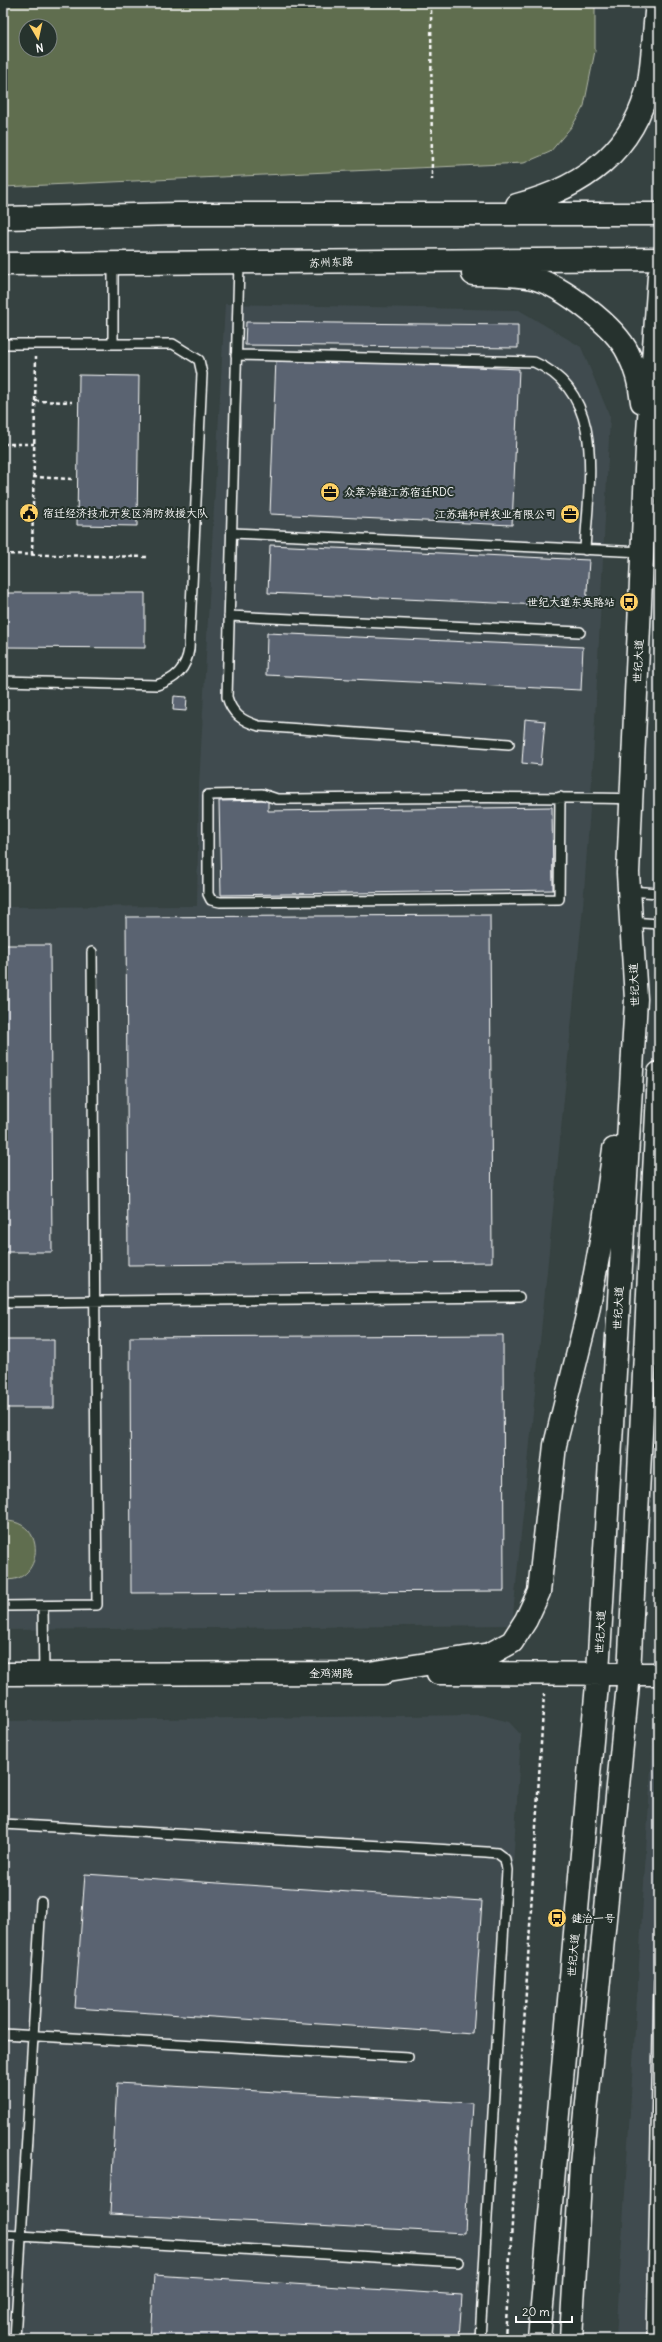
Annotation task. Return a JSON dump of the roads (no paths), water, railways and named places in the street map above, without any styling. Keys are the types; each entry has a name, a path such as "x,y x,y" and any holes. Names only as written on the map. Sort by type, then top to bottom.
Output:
{"street":[{"path":"489,213 546,198 593,173 621,144 637,117 648,82 656,3"},
{"path":"3,218 178,214 659,214"},
{"name":"苏州东路","path":"3,264 286,264 364,260 659,258"},
{"path":"286,264 428,273 515,275 535,279 578,300 606,325 628,351 639,379 647,447"},
{"name":"世纪大道","path":"539,2339 598,1673 636,999 629,891 631,799 647,447 659,276"},
{"path":"369,1673 490,1654 512,1642 526,1620 538,1592 555,1445 587,1316 602,1236 636,999"},
{"path":"571,2339 581,2164 629,1674 654,1292 659,1073"},
{"name":"金鸡湖路","path":"3,1674 659,1674"}],"lane":[{"path":"113,264 113,344"},
{"path":"239,264 227,696 230,708 248,723 260,726 509,744"},
{"path":"3,344 172,344 200,360 202,374 187,661 179,673 170,681 157,685 3,681"},
{"path":"236,354 534,362 548,368 575,397 588,432 590,449 585,550"},
{"path":"232,533 643,552"},
{"path":"230,616 580,632"},
{"path":"560,797 559,899 220,902 211,900 208,894 208,795 262,794 277,800 560,797 631,799"},
{"path":"629,891 659,893"},
{"path":"631,922 659,924"},
{"path":"3,1606 97,1605 92,952"},
{"path":"3,1302 519,1297"},
{"path":"43,1606 44,1674"},
{"path":"3,1824 486,1852 496,1853 505,1859 507,1870 480,2339"},
{"path":"15,2339 41,1902"},
{"path":"652,2339 659,1982"},
{"path":"3,2034 408,2057"},
{"path":"3,2235 458,2262"}],"place":[{"name":"众萃冷链江苏宿迁RDC","path":"330,492"},
{"name":"宿迁经济技术开发区消防救援大队","path":"29,513"},
{"name":"江苏瑞和祥农业有限公司","path":"570,514"},
{"name":"世纪大道东吴路站","path":"629,602"},
{"name":"健治一号","path":"557,1918"}]}
